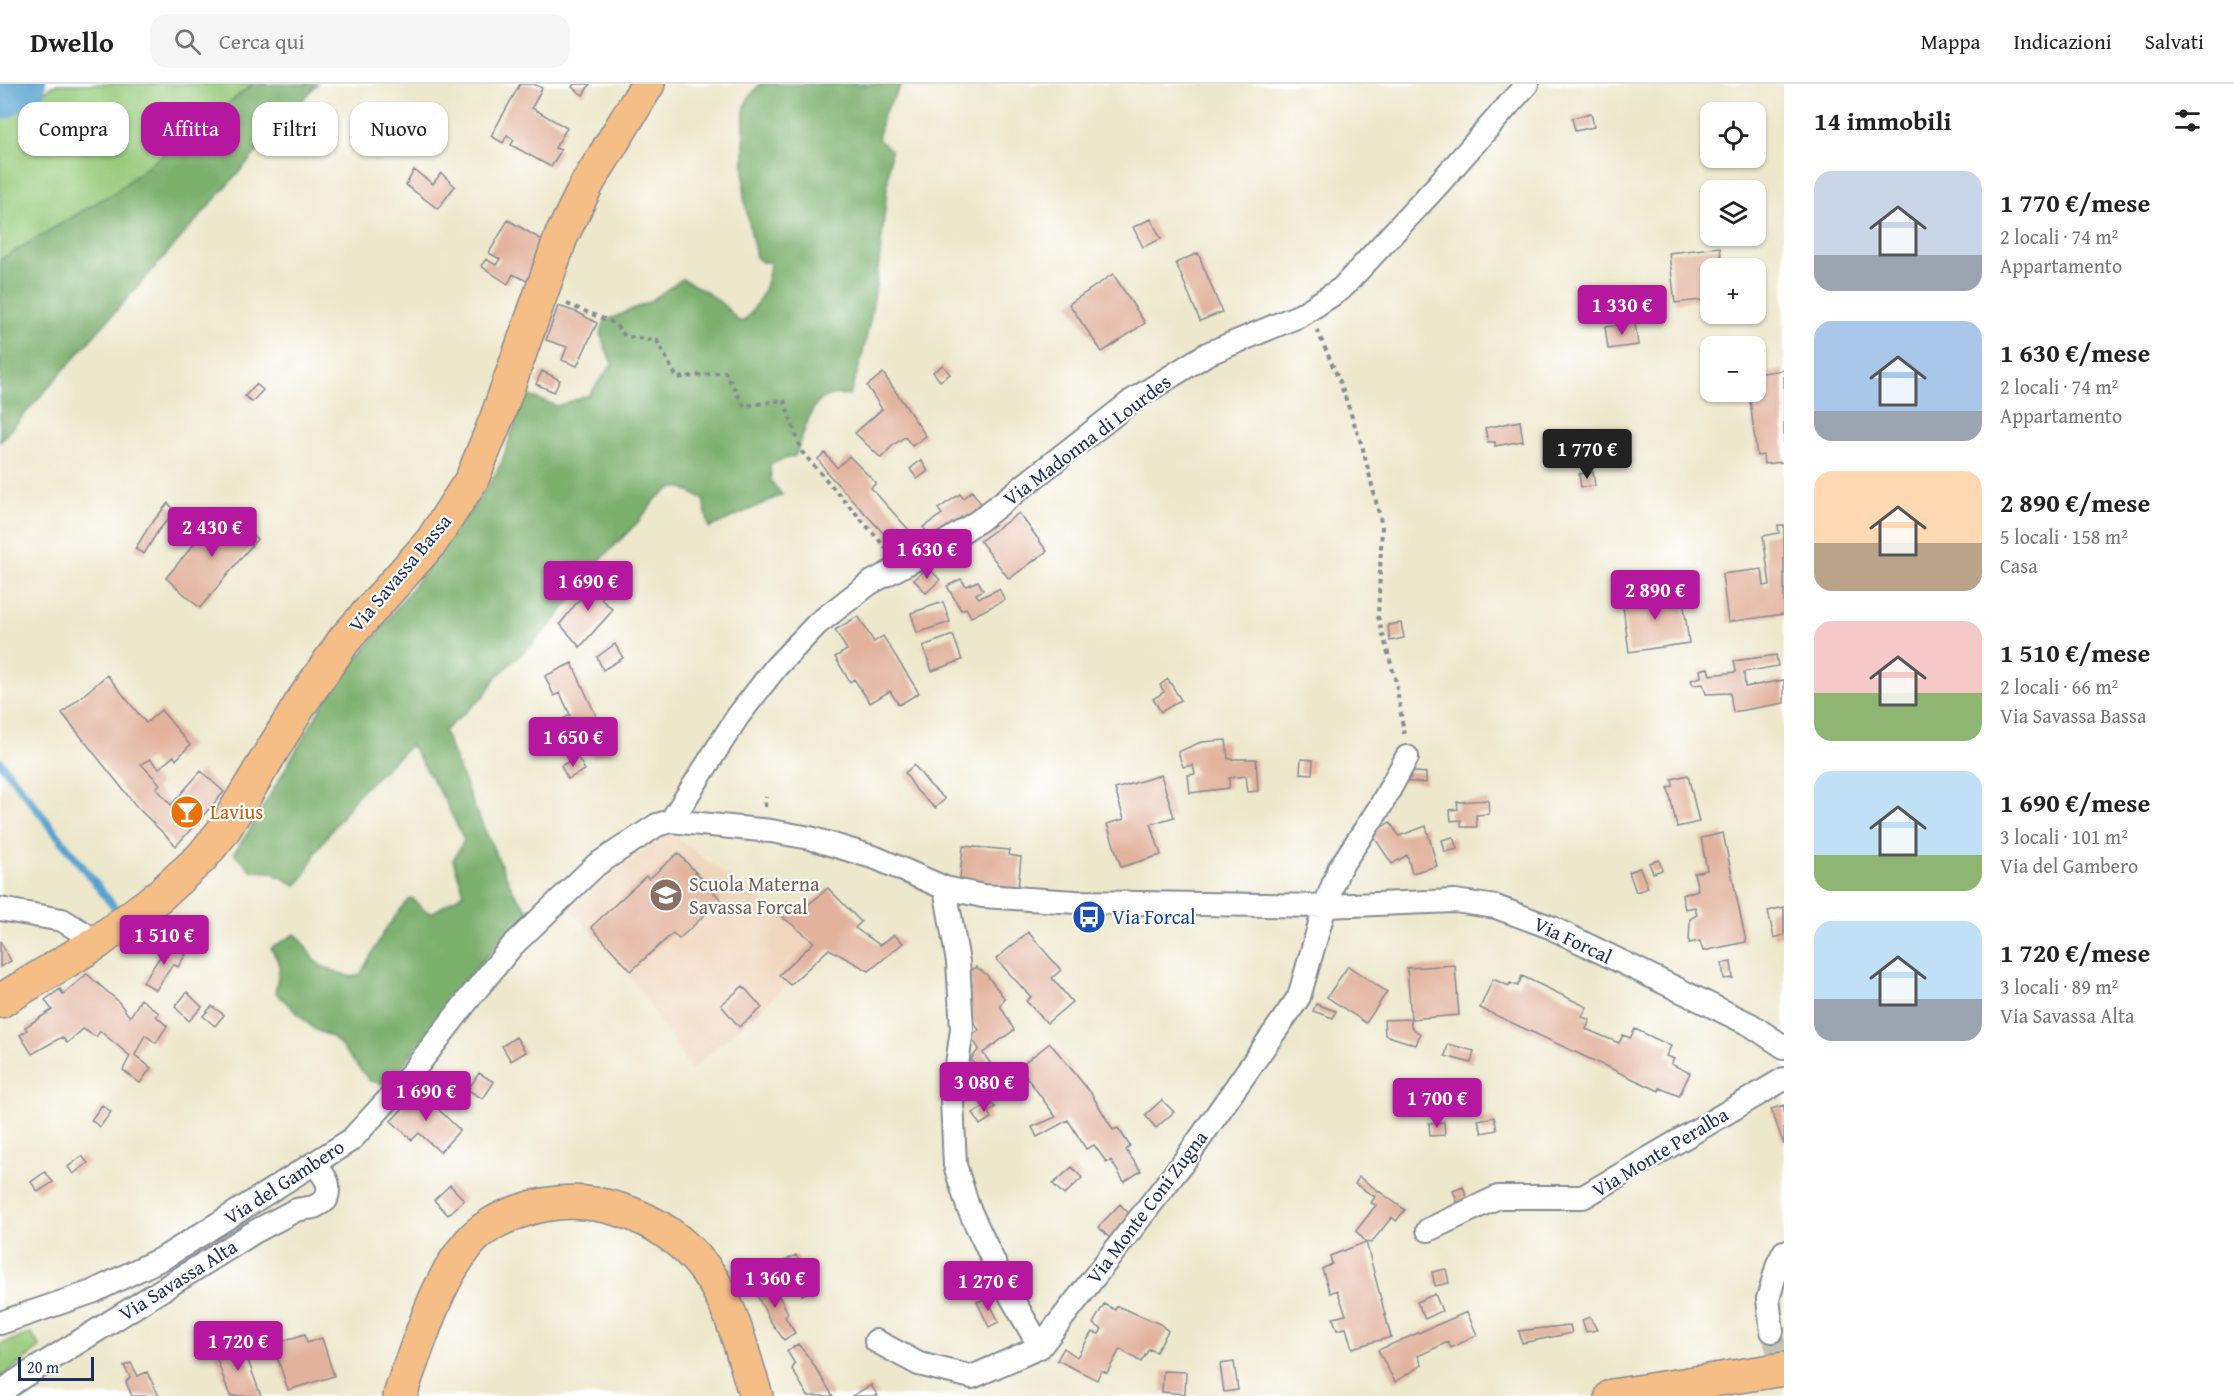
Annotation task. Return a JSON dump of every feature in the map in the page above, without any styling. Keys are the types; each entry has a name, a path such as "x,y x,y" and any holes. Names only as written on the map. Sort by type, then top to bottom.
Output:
{"main road":[{"name":"Via Savassa Bassa","path":"0,1001 98,942 159,896 201,858 223,831 301,703 345,639 438,532 467,487 484,452 573,210 648,84"},
{"path":"400,1396 447,1273 470,1242 495,1220 531,1207 570,1201 609,1205 646,1219 679,1240 705,1270 727,1304 756,1396"},
{"path":"425,1396 422,1368 428,1319"},
{"path":"1612,1396 1784,1369"}],"street":[{"name":"Via Madonna di Lourdes","path":"671,821 738,716 776,667 817,624 870,583 933,550 981,520 1133,400 1207,354 1301,315 1341,289 1527,84"},
{"name":"Via Monte Coni Zugna","path":"876,1341 918,1364 972,1377 1040,1347 1185,1160 1299,997 1338,868 1380,807 1407,757"},
{"name":"Via Forcal","path":"671,821 771,831 810,838 876,858 945,888 983,896 1076,902 1325,906 1455,901 1496,907 1550,927 1751,1025 1784,1047"},
{"name":"Via del Gambero","path":"0,1323 92,1292 165,1257 351,1140 407,1079 512,946 596,865 657,825 671,821"},
{"path":"945,888 958,962 962,1029 952,1100 955,1165 968,1207 1005,1286 1040,1347"},
{"path":"0,909 62,920 98,942"},
{"name":"Via Monte Peralba","path":"1428,1230 1498,1197 1583,1197 1784,1078"},
{"name":"Via Savassa Alta","path":"0,1393 256,1231 296,1210 314,1207 326,1200 330,1189 328,1181 315,1164"},
{"path":"1772,1331 1768,1299 1778,1264 1784,1252"}],"path":[{"path":"541,294 614,323 625,336 657,341 677,378 725,372 744,406 784,400 802,452 901,566"},
{"path":"1308,310 1340,382 1363,449 1382,526 1378,617 1396,682 1407,757"}],"shaded area":[{"path":"669,832 814,942 829,949 691,1070 631,977 569,908"}],"green space":[{"path":"57,84 253,84 230,102 141,102 141,156 161,156 115,192 0,260 0,118 18,107 18,156 129,156 129,102 27,102"},
{"path":"253,84 317,84 301,102 252,102 253,156 0,442 0,260 115,192 161,156 240,156 240,102 230,102"},
{"path":"760,84 902,84 883,115 878,139 891,150 885,211 868,331 852,390 849,396 835,394 825,397 817,404 811,412 795,456 770,464 771,481 782,495 709,528 703,499 683,488 672,488 657,498 638,522 596,564 556,619 496,677 484,696 444,731 474,806 513,891 531,914 499,943 465,981 389,1085 370,1081 334,1038 314,1029 275,992 280,965 271,948 295,934 321,966 351,977 360,975 385,930 407,901 412,898 424,910 432,913 464,893 453,860 464,840 443,797 411,745 360,792 317,850 303,878 296,885 270,872 252,871 234,853 323,704 489,484 501,464 525,394 557,406 589,395 612,364 600,334 605,321 649,302 682,279 713,296 738,321 744,321 754,308 765,286 770,262 762,262 756,257 744,198 744,111 747,100"},
{"path":"31,1333 40,1347 0,1379 0,1345"}],"building":[{"path":"520,84 534,84 542,88 532,108 567,128 555,148 561,150 551,167 511,145 514,140 507,135 503,143 491,136"},
{"path":"574,84 590,84 583,95 572,87"},
{"path":"1591,113 1594,127 1575,131 1572,118"},
{"path":"414,170 433,184 441,173 455,186 438,209 406,185"},
{"path":"1151,219 1161,239 1143,247 1133,227"},
{"path":"508,220 549,244 531,283 513,274 508,284 481,266 486,259 496,265 500,259 489,253"},
{"path":"1720,247 1721,258 1700,258 1700,300 1675,303 1669,253"},
{"path":"1198,253 1222,312 1200,321 1176,263"},
{"path":"1113,274 1145,323 1102,352 1069,304"},
{"path":"558,306 579,313 597,323 577,366 562,360 567,347 546,340"},
{"path":"1635,322 1638,345 1608,349 1605,327"},
{"path":"943,365 950,374 940,381 933,372"},
{"path":"1784,370 1784,462 1764,464 1763,455 1757,456 1750,402 1766,402 1766,372"},
{"path":"542,371 560,380 554,392 536,384"},
{"path":"883,373 926,436 912,446 905,437 893,445 881,458 855,433 882,409 867,386"},
{"path":"256,384 263,390 252,402 245,396"},
{"path":"1520,421 1523,441 1495,446 1495,442 1488,442 1485,428"},
{"path":"825,453 837,468 849,456 876,483 871,488 919,541 903,554 829,475 818,459"},
{"path":"921,460 928,471 917,479 910,469"},
{"path":"1593,472 1595,486 1581,487 1579,474"},
{"path":"972,491 984,508 937,546 923,527 942,514 938,509 960,494 963,498"},
{"path":"168,503 175,511 158,531 144,554 135,549 148,528"},
{"path":"223,509 257,539 200,608 166,578"},
{"path":"1019,513 1047,551 1009,579 980,541"},
{"path":"1778,525 1784,525 1784,614 1728,622 1722,574 1762,569 1764,586 1770,585 1763,536 1779,533"},
{"path":"928,567 940,580 926,593 914,580"},
{"path":"600,573 613,585 601,599 613,610 580,647 560,624"},
{"path":"961,579 966,586 978,581 983,590 976,594 979,598 999,589 1005,600 971,617 966,608 961,610 947,586"},
{"path":"1682,591 1689,643 1629,652 1622,599"},
{"path":"943,602 950,622 917,633 911,613"},
{"path":"858,616 874,642 883,636 919,693 899,705 890,691 870,703 854,679 850,682 835,657 847,650 835,630"},
{"path":"1401,623 1404,638 1390,641 1388,625"},
{"path":"953,635 962,660 932,671 923,646"},
{"path":"615,644 623,658 603,670 597,657"},
{"path":"1776,655 1778,666 1744,672 1745,687 1784,680 1784,703 1733,712 1730,693 1706,694 1703,684 1693,685 1691,680 1701,677 1700,670 1708,668 1710,675 1736,672 1734,661"},
{"path":"572,663 612,751 593,758 585,743 568,749 556,723 570,715 560,693 554,696 545,676"},
{"path":"107,675 146,723 161,710 190,745 176,760 174,756 159,768 150,759 141,764 160,784 156,788 171,805 201,771 224,792 176,846 137,807 62,713"},
{"path":"1168,679 1181,700 1161,712 1153,699 1164,692 1160,685"},
{"path":"1226,740 1228,759 1256,759 1258,791 1248,792 1246,776 1229,778 1229,788 1190,793 1188,775 1195,774 1193,765 1183,767 1178,752 1201,742"},
{"path":"577,756 585,770 568,779 561,766"},
{"path":"1301,759 1313,760 1312,774 1300,773"},
{"path":"914,765 945,799 935,808 917,791 905,773"},
{"path":"1405,771 1426,773 1426,783 1401,781"},
{"path":"1161,775 1174,817 1151,824 1161,855 1121,867 1107,824 1124,819 1115,789"},
{"path":"1688,775 1699,822 1677,827 1668,788 1673,786 1672,779"},
{"path":"1488,800 1489,814 1476,815 1477,827 1461,827 1461,820 1451,821 1450,810 1458,809 1457,802"},
{"path":"1390,822 1399,836 1426,826 1437,866 1412,873 1407,855 1392,864 1372,834"},
{"path":"1723,833 1746,942 1703,951 1700,941 1689,943 1690,919 1697,915 1695,907 1685,909 1682,895 1698,890 1694,873 1707,870 1701,838"},
{"path":"1453,837 1457,849 1445,852 1442,840"},
{"path":"963,846 1009,850 1008,855 1021,857 1018,889 959,888"},
{"path":"678,853 721,900 679,939 673,933 631,971 591,927 646,876 649,879"},
{"path":"1659,860 1662,870 1653,873 1649,863"},
{"path":"1640,868 1648,888 1636,892 1629,872"},
{"path":"828,888 861,922 855,928 880,945 894,935 903,943 869,971 829,949 790,985 779,975 814,942 780,915 792,903 801,911"},
{"path":"1784,907 1784,935 1774,938 1768,911"},
{"path":"1028,932 1061,970 1052,978 1072,1002 1047,1023 1026,1001 1031,997 996,959"},
{"path":"0,941 11,961 0,967"},
{"path":"169,943 186,954 178,967 173,964 156,990 143,982"},
{"path":"1731,962 1733,978 1724,979 1722,963"},
{"path":"1455,965 1459,1015 1411,1019 1407,968"},
{"path":"1348,966 1387,992 1366,1023 1327,997"},
{"path":"976,967 986,974 1005,999 1000,1005 1014,1030 983,1053 993,1067 975,1084 965,1073 975,1065 971,1059 979,1049 971,1037 979,1030 965,1010 962,993 972,985 964,975"},
{"path":"87,974 118,1001 130,1017 141,999 159,1013 156,1016 167,1026 156,1043 145,1035 135,1055 151,1068 140,1083 123,1070 130,1056 100,1031 96,1037 83,1029 67,1043 62,1037 32,1054 20,1035 27,1030 25,1027 52,1010 45,1000 60,989 63,994"},
{"path":"1522,976 1587,1007 1582,1017 1590,1020 1586,1029 1619,1043 1623,1035 1630,1038 1635,1029 1671,1046 1666,1056 1674,1059 1671,1064 1690,1073 1679,1096 1660,1088 1659,1091 1480,1008 1493,979 1509,986 1510,983 1518,986"},
{"path":"743,986 762,1008 739,1027 721,1005"},
{"path":"187,992 202,1007 189,1021 175,1007"},
{"path":"1316,1004 1336,1011 1333,1018 1313,1011"},
{"path":"212,1006 224,1015 215,1026 203,1016"},
{"path":"1411,1019 1411,1027 1420,1034 1416,1045 1385,1035 1384,1020"},
{"path":"516,1037 526,1052 511,1061 502,1046"},
{"path":"1050,1043 1091,1093 1113,1130 1118,1128 1130,1146 1126,1150 1141,1171 1124,1182 1111,1160 1107,1163 1094,1145 1086,1149 1068,1120 1037,1137 1032,1127 1056,1117 1019,1067"},
{"path":"1448,1044 1474,1051 1471,1063 1445,1056"},
{"path":"479,1073 494,1082 483,1099 468,1090"},
{"path":"419,1091 460,1130 440,1152 419,1133 412,1140 391,1121"},
{"path":"987,1100 995,1107 988,1112 991,1118 980,1125 973,1113 984,1107 981,1104"},
{"path":"1162,1100 1174,1112 1156,1128 1145,1115"},
{"path":"102,1105 111,1112 100,1127 91,1120"},
{"path":"1784,1105 1784,1145 1771,1109"},
{"path":"1494,1117 1497,1130 1482,1133 1478,1120"},
{"path":"1444,1122 1445,1135 1430,1136 1429,1123"},
{"path":"82,1156 88,1163 73,1174 68,1167"},
{"path":"1072,1167 1082,1178 1064,1195 1053,1184"},
{"path":"45,1172 53,1182 38,1192 31,1182"},
{"path":"1359,1177 1405,1210 1396,1221 1392,1217 1371,1243 1366,1242 1356,1231 1376,1205 1371,1203 1375,1197 1355,1184"},
{"path":"450,1185 464,1200 448,1215 434,1200"},
{"path":"1463,1187 1469,1203 1459,1207 1453,1191"},
{"path":"1120,1204 1132,1217 1111,1239 1098,1227"},
{"path":"1366,1242 1391,1337 1352,1348 1346,1328 1337,1330 1333,1318 1346,1315 1337,1290 1330,1293 1322,1269 1332,1264 1330,1256"},
{"path":"796,1255 812,1290 802,1295 798,1285 792,1288 780,1263"},
{"path":"1446,1269 1449,1283 1435,1286 1432,1272"},
{"path":"771,1281 788,1313 785,1317 795,1333 784,1340 771,1322 754,1290"},
{"path":"1435,1294 1442,1311 1425,1319 1417,1302"},
{"path":"987,1298 999,1322 989,1327 977,1302"},
{"path":"1104,1304 1115,1310 1117,1306 1160,1324 1168,1331 1156,1352 1149,1349 1141,1362 1120,1349 1107,1373 1101,1370 1097,1380 1057,1360 1064,1348 1077,1357 1092,1332 1099,1334 1102,1329 1093,1324"},
{"path":"1467,1312 1477,1335 1451,1348 1448,1342 1418,1356 1422,1365 1395,1382 1378,1350"},
{"path":"1590,1317 1597,1330 1586,1332 1582,1320"},
{"path":"1570,1325 1572,1333 1522,1343 1519,1331"},
{"path":"305,1334 307,1343 322,1338 334,1376 288,1390 273,1344"},
{"path":"242,1344 261,1396 230,1396 215,1354"},
{"path":"798,1344 833,1396 808,1396 792,1369 795,1364 787,1351"},
{"path":"1234,1362 1238,1390 1224,1392 1220,1364"},
{"path":"131,1363 138,1376 147,1372 159,1396 132,1396 126,1382 130,1377 124,1366"},
{"path":"1163,1371 1186,1372 1185,1394 1162,1392"},
{"path":"871,1385 878,1396 852,1396"}],"waterway":[{"path":"0,97 23,84"},
{"path":"0,762 114,907"}],"tunnel":[{"path":"1772,1331 1784,1377"}],"place":[{"name":"Lavius","path":"187,812"},
{"name":"Scuola Materna Savassa Forcal","path":"666,895"},
{"name":"Via Forcal","path":"1089,917"}]}
